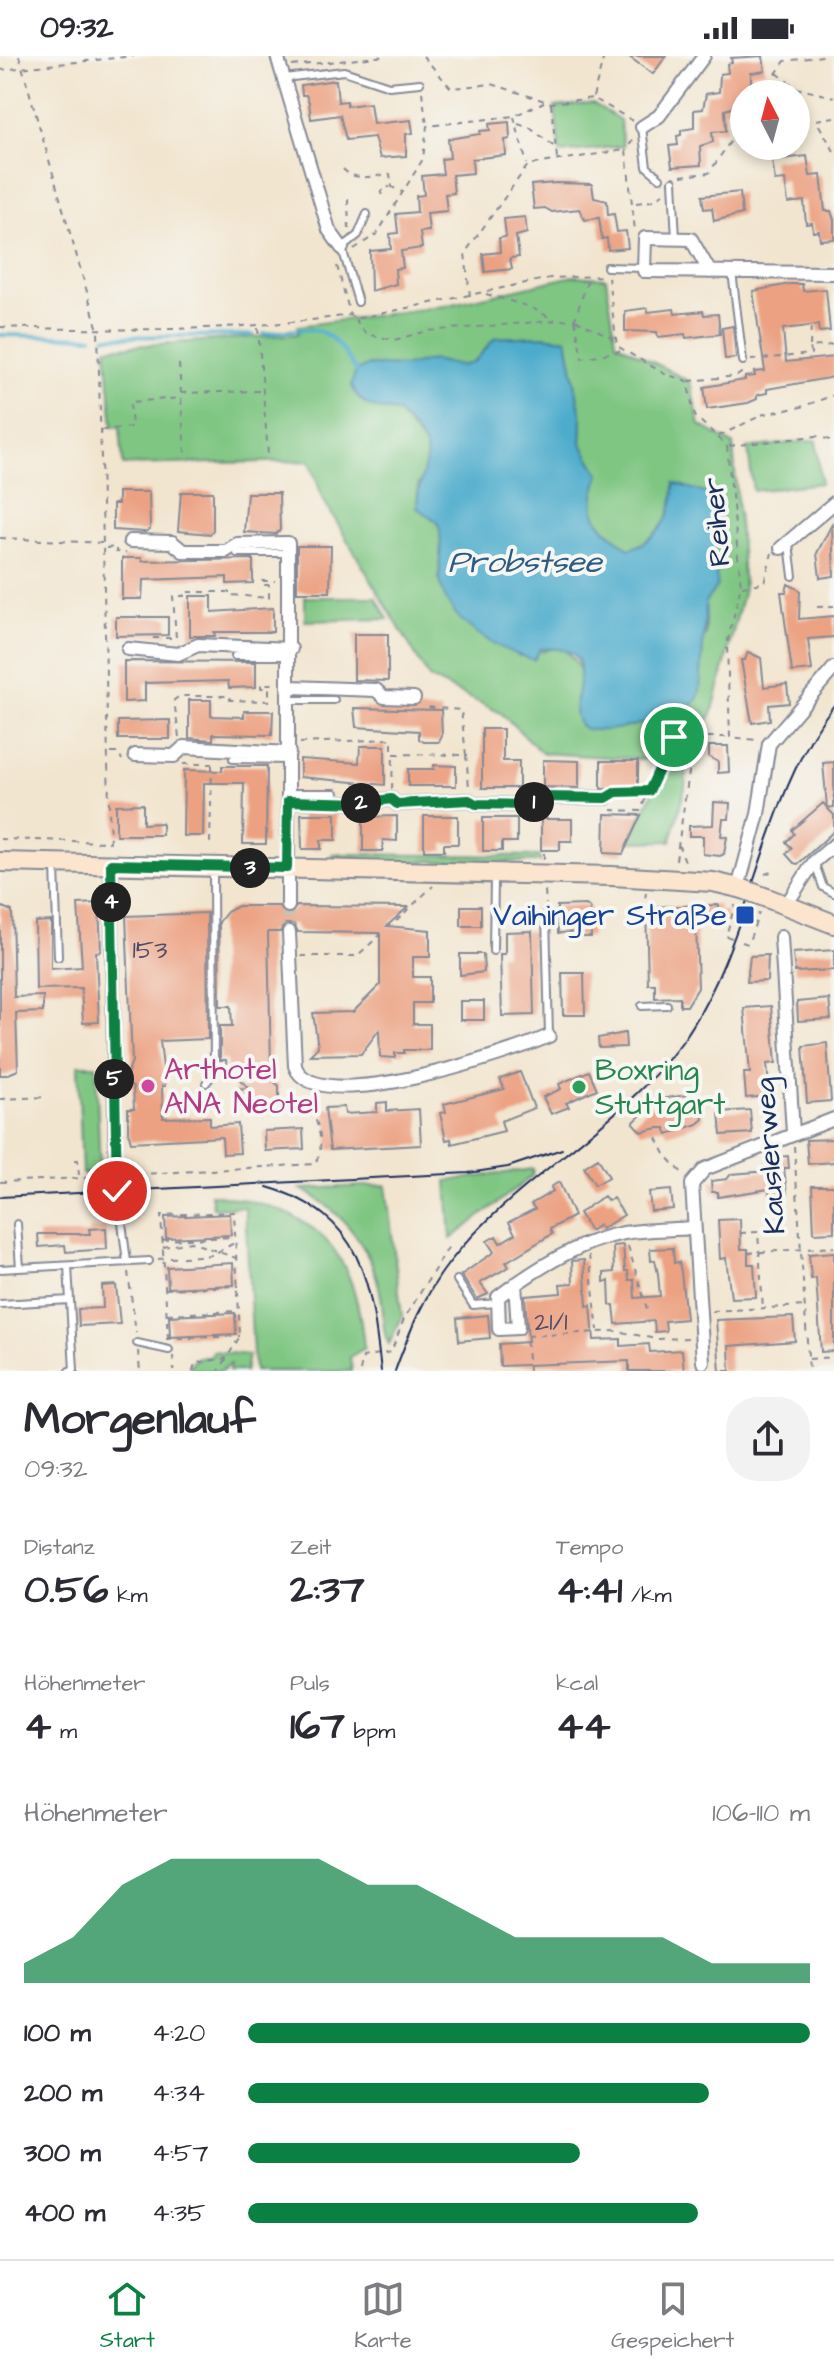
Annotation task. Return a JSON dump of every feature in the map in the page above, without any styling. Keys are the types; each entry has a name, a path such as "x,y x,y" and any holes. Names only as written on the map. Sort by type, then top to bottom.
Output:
{"main road":[{"path":"0,862 545,874 713,882 764,905 786,905 834,924"}],"street":[{"path":"642,127 659,116 704,56"},
{"path":"281,67 329,230 342,248"},
{"path":"710,272 691,239 645,238 644,271 710,272 834,273"},
{"path":"785,546 803,527 834,503"},
{"path":"130,541 172,542 183,551 226,551 237,544 288,543 291,653 288,906"},
{"path":"134,649 178,654 198,645 291,653"},
{"path":"739,894 758,814 769,744 834,668"},
{"path":"291,694 376,690 384,697 414,698"},
{"path":"135,755 174,756 184,747 289,752"},
{"path":"288,797 364,803 391,799 397,804 461,800 476,804 530,805 543,797 606,798"},
{"path":"786,905 814,862 834,845"},
{"path":"111,864 116,1176"},
{"path":"289,932 295,1066 303,1080 302,1096"},
{"name":"Kauslerweg","path":"781,937 793,1133"},
{"path":"303,1080 341,1085 416,1078 507,1054 549,1036"},
{"path":"703,1362 692,1228 692,1184 705,1169 834,1119"},
{"path":"515,1284 518,1328 499,1329 498,1297 515,1284 587,1244 627,1233 692,1228"}],"lane":[{"path":"281,67 344,71 389,86 420,83"},
{"path":"642,127 647,167 660,178"},
{"path":"673,181 676,239"},
{"path":"358,302 342,248 358,235 367,214"},
{"path":"607,267 644,268"},
{"path":"732,272 743,361"},
{"path":"785,546 793,576"},
{"path":"237,553 290,553"},
{"path":"235,656 291,653"},
{"path":"291,694 334,700"},
{"path":"233,759 289,752"},
{"path":"288,797 335,793"},
{"path":"55,862 58,957"},
{"path":"814,862 823,887 834,893"},
{"path":"206,1083 214,1073 213,867"},
{"path":"493,951 494,874"},
{"path":"546,914 549,1036"},
{"path":"642,1006 667,1005"},
{"path":"116,1176 127,1262"},
{"path":"17,1224 20,1268"},
{"path":"0,1269 149,1261"},
{"path":"68,1266 74,1370 69,1371"},
{"path":"457,1280 473,1305 497,1303"},
{"path":"0,1304 70,1300"},
{"path":"137,1343 169,1350"}],"path":[{"path":"0,839 110,842 98,330 19,56"},
{"path":"0,70 134,56"},
{"path":"281,67 386,56"},
{"path":"423,56 451,88 492,84 551,103 593,98 642,127 626,150 635,243"},
{"path":"593,98 604,56"},
{"path":"771,80 785,61 823,56"},
{"path":"776,72 796,88 834,97"},
{"path":"348,199 348,231 342,248 360,249 377,234 423,159 427,126 420,83"},
{"path":"427,126 514,116 544,101"},
{"path":"551,103 557,158"},
{"path":"514,116 524,160 528,165"},
{"path":"834,117 816,120 834,151"},
{"path":"517,123 530,128 556,149"},
{"path":"633,203 661,196 677,177 709,173 730,142"},
{"path":"470,297 465,253 528,165 557,158 626,150"},
{"path":"343,169 349,175 363,177 390,174 392,187"},
{"path":"381,195 383,188 392,187 402,192"},
{"path":"589,275 575,319 581,337 582,358 623,351"},
{"path":"355,319 550,278 608,276 614,339"},
{"path":"485,294 530,307 555,320"},
{"path":"0,327 98,330 258,327 350,315 366,334 394,340 427,331 575,319 614,339 623,351 665,374 687,381 742,374 743,361 811,354 811,323"},
{"path":"258,327 268,455"},
{"path":"810,347 834,345"},
{"path":"179,364 185,453"},
{"name":"Reiher","path":"687,381 695,416 727,446 741,586 727,644 730,737"},
{"path":"181,393 263,391"},
{"path":"717,437 764,414 801,407 834,395"},
{"path":"101,430 132,427 130,402 181,398"},
{"path":"727,446 816,436 834,441"},
{"path":"0,538 105,543"},
{"path":"741,586 764,583 770,555 785,546"},
{"path":"134,649 146,638 176,638 173,596 184,596 184,592 231,592 231,595 269,598 269,585 262,585 262,581 275,581"},
{"path":"817,607 834,606"},
{"path":"184,747 179,741 178,712 175,712 174,700 180,696 230,696 230,700 269,701 269,688 261,688 261,684 273,684"},
{"path":"414,698 416,707 461,710 469,789"},
{"path":"649,791 616,792 606,798 612,811 640,811 674,737 730,737 769,744"},
{"path":"676,860 676,840 688,789 689,758 694,738"},
{"path":"289,752 392,739 391,799"},
{"path":"212,748 210,842 213,847"},
{"path":"393,754 466,755"},
{"path":"664,758 689,758"},
{"path":"676,840 685,861"},
{"path":"765,874 771,872 768,878"},
{"path":"396,921 450,874"},
{"path":"545,874 546,914"},
{"path":"637,909 644,909 643,904 647,904 646,878"},
{"path":"732,938 726,936 739,894"},
{"path":"742,942 748,944 764,905"},
{"path":"289,956 357,956 380,935"},
{"path":"0,1182 314,1164 319,1156 317,1118 302,1096"},
{"path":"0,1099 45,1097"},
{"name":"Kauslerweg","path":"793,1133 809,1371"},
{"path":"657,1138 665,1154 692,1184"},
{"path":"75,1160 79,1178"},
{"path":"174,1371 168,1339 161,1215 234,1212 240,1336 219,1371"},
{"path":"740,1233 758,1232 763,1309"},
{"path":"627,1233 628,1247 647,1309"},
{"path":"162,1240 236,1236"},
{"path":"163,1247 191,1242 237,1258"},
{"path":"149,1261 184,1259 221,1250 236,1242"},
{"path":"360,1371 363,1357 391,1352 404,1319 451,1243"},
{"path":"587,1244 598,1332"},
{"path":"748,1253 834,1247"},
{"path":"127,1262 140,1371"},
{"path":"164,1290 239,1286"},
{"path":"699,1312 805,1306"},
{"path":"166,1314 239,1311"},
{"path":"529,1371 526,1336 617,1331 656,1339 701,1338"},
{"path":"145,1343 240,1336"},
{"path":"808,1359 834,1357"},
{"path":"193,1371 195,1363 202,1360 228,1358"}],"green space":[{"path":"593,103 620,120 623,146 560,153 555,107"},
{"path":"573,276 606,278 616,342 690,382 700,425 733,444 744,589 712,714 694,738 689,758 654,760 542,753 501,713 429,678 323,499 310,461 123,465 120,427 113,427 106,348 298,334 298,326 444,306","holes":["542,336 567,339 582,421 581,444 600,474 593,501 597,518 629,550 658,531 675,502 717,586 706,601 706,636 576,699 581,684 580,670 567,652 561,647 519,656 495,641 439,579 441,532 438,522 417,508 418,485 428,467 427,447 397,412 369,365 405,366 433,360 461,366 475,361 495,338"]},
{"path":"816,440 821,483 753,491 748,448"},
{"path":"305,597 376,597 388,619 305,621"},
{"path":"668,762 687,762 685,788 671,841 629,842"},
{"path":"332,854 538,856 541,862 366,861 332,857"},
{"path":"78,1065 96,1065 100,1173 82,1174"},
{"path":"533,1169 532,1176 451,1239 447,1181"},
{"path":"386,1185 402,1317 389,1344 378,1284 365,1250 331,1209 301,1189"},
{"path":"211,1194 247,1200 302,1221 323,1237 339,1257 351,1282 364,1348 350,1357 352,1371 254,1371 245,1207 213,1208"},
{"path":"212,1351 248,1355 245,1371 229,1371 230,1364 221,1371 191,1371 190,1365 195,1359 212,1356"}],"water":[{"name":"Probstsee","path":"542,336 567,339 582,421 581,443 600,475 593,501 594,511 610,533 629,549 649,539 664,524 672,505 674,483 711,495 717,586 706,601 700,691 696,701 674,714 621,728 591,730 582,727 576,717 580,666 575,656 562,650 540,649 534,660 489,641 461,620 443,593 438,522 417,508 426,449 397,412 363,402 351,385 356,371 369,365 405,366 433,360 461,366 475,361 495,338"}],"building":[{"path":"628,56 666,56 653,74"},
{"path":"763,56 765,71 751,73 751,80 730,80 730,109 725,110 726,131 712,132 713,142 700,146 701,165 672,167 669,146 678,145 677,136 681,135 681,130 694,128 694,110 703,109 706,94 719,92 720,74 728,73 727,64 732,63 731,58"},
{"path":"336,80 338,102 347,101 347,106 370,103 373,124 411,120 413,133 406,134 406,156 380,158 374,137 346,140 340,115 311,119 309,102 306,95 302,95 301,85"},
{"path":"509,122 510,139 505,140 506,155 472,159 473,173 452,175 454,193 445,194 447,211 427,213 429,231 420,232 422,248 401,251 403,268 395,269 396,284 371,291 370,251 391,249 390,234 398,233 396,214 417,212 416,196 424,195 422,176 443,174 441,159 450,158 448,139 480,134 480,131 490,130 489,124"},
{"path":"772,160 808,160 810,176 821,175 825,211 831,211 834,220 834,239 820,240 819,231 813,232 812,223 806,224 804,201 788,203 785,180 775,181"},
{"path":"592,184 594,198 607,201 608,215 614,214 617,232 626,231 628,248 608,250 607,238 602,239 599,218 585,220 579,209 552,212 545,208 534,209 531,185"},
{"path":"740,192 742,214 714,221 712,208 704,209 702,196"},
{"path":"525,217 527,233 516,236 519,257 510,258 512,269 485,272 483,254 500,252 499,238 506,237 504,219"},
{"path":"802,284 803,291 826,289 830,331 819,332 818,325 783,329 786,362 834,357 834,377 767,389 767,393 757,395 757,399 748,403 707,409 704,387 745,380 745,377 755,376 754,372 765,371 753,291"},
{"path":"647,308 648,312 674,309 675,314 703,311 704,315 718,314 720,334 686,338 685,334 658,337 657,332 625,331 625,311"},
{"path":"733,326 736,358 725,359 722,328"},
{"path":"118,492 149,492 150,529 145,532 113,530 113,504 118,504"},
{"path":"181,492 213,492 213,530 210,534 178,531"},
{"path":"247,493 279,493 280,530 276,534 244,532"},
{"path":"832,524 834,576 820,578 817,553"},
{"path":"297,546 331,546 330,592 297,592"},
{"path":"122,558 142,558 142,561 253,559 253,583 227,584 227,577 143,580 142,599 122,599"},
{"path":"788,584 800,590 799,619 834,616 834,637 808,639 812,670 792,672 781,592 786,592"},
{"path":"190,596 212,596 212,612 273,608 273,632 214,632 215,636 190,636"},
{"path":"116,617 168,617 168,635 116,636"},
{"path":"354,634 388,634 388,681 354,680"},
{"path":"748,652 761,658 764,687 787,684 789,703 769,705 770,720 752,723 741,660 745,660"},
{"path":"124,661 256,662 256,687 229,688 228,681 145,683 145,701 124,702"},
{"path":"189,700 211,700 211,716 244,717 244,711 273,711 272,735 213,734 213,740 189,738"},
{"path":"354,708 441,710 442,736 439,742 424,742 419,739 419,731 356,727"},
{"path":"170,720 170,739 118,739 118,721"},
{"path":"482,729 503,729 503,761 519,761 519,788 482,788"},
{"path":"360,746 385,746 385,785 300,777 300,759 359,763"},
{"path":"709,746 728,746 729,772 718,773 718,762 709,757"},
{"path":"543,760 579,761 579,788 543,787"},
{"path":"601,761 638,761 638,789 601,789"},
{"path":"834,762 834,807 827,808 834,815 834,831 798,864 794,863 786,854 792,848 786,842 794,834 792,830 823,803 827,807 823,763"},
{"path":"434,765 456,766 456,786 408,786 408,769 434,769"},
{"path":"222,766 267,766 266,844 243,844 244,783 204,783 203,836 183,836 184,770 222,771"},
{"path":"714,802 730,803 729,819 723,819 721,836 727,837 724,854 720,856 703,854 703,836 689,836 689,826 713,825"},
{"path":"143,804 143,824 162,823 162,835 116,835 116,805"},
{"path":"301,814 336,814 336,840 321,840 321,849 302,849"},
{"path":"605,814 641,815 623,854 604,853"},
{"path":"397,816 397,841 383,840 383,851 363,851 363,817"},
{"path":"424,816 458,816 458,844 444,844 444,851 424,851"},
{"path":"483,818 517,818 517,842 502,842 502,851 483,851"},
{"path":"541,819 572,819 572,841 560,841 560,850 541,850"},
{"path":"99,903 101,951 96,952 99,1022 83,1023 81,988 36,989 35,922 51,921 51,969 82,967 78,904"},
{"path":"586,905 590,908 591,937 577,937 577,932 558,933 557,906"},
{"path":"719,905 719,911 726,911 727,920 696,922 698,988 687,1006 680,1006 680,997 655,998 655,984 648,984 646,907"},
{"path":"0,906 12,911 14,997 43,996 43,1012 16,1013 18,1070 6,1075 0,1075"},
{"path":"238,906 279,906 287,915 297,906 408,907 387,926 430,930 430,957 413,957 413,977 430,977 430,1003 413,1003 413,1024 430,1024 430,1050 404,1050 404,1053 395,1053 395,1058 380,1057 379,1030 361,1054 310,1055 318,1047 313,1013 353,1012 380,985 380,933 298,932 294,924 285,924 280,932 268,932 271,1066 265,1074 279,1086 279,1102 269,1114 255,1115 234,1099 234,1089 249,1088 227,1068 226,1060 220,1060 220,1026 232,1026 231,1006 220,1006 219,922 227,912"},
{"path":"461,906 481,906 481,926 461,926"},
{"path":"207,913 208,1039 160,1041 165,1086 162,1086 163,1118 210,1117 210,1126 238,1124 240,1153 223,1154 222,1137 131,1142 128,1131 128,1109 134,1109 133,1087 124,1082 132,1061 126,916"},
{"path":"532,931 534,1015 502,1016 500,954 505,954 505,932"},
{"path":"834,950 834,970 795,972 793,953"},
{"path":"460,954 483,954 484,972 460,975"},
{"path":"768,955 767,981 747,982 750,956"},
{"path":"562,973 584,973 585,1015 563,1015"},
{"path":"829,999 831,1019 798,1021 797,1002"},
{"path":"460,1001 484,1001 484,1020 460,1020"},
{"path":"771,1006 776,1063 767,1064 770,1096 746,1098 744,1073 750,1073 744,1008"},
{"path":"625,1033 626,1047 599,1048 598,1038"},
{"path":"827,1043 831,1101 807,1103 803,1046"},
{"path":"589,1071 597,1089 566,1103 569,1107 551,1114 543,1097 561,1089 559,1084"},
{"path":"520,1072 534,1108 501,1121 504,1131 452,1144 451,1139 446,1140 440,1113 446,1112 444,1104 504,1089 500,1079"},
{"path":"687,1095 688,1104 701,1108 703,1119 697,1124 668,1134 665,1128 641,1132 633,1123 649,1107 661,1105 660,1099"},
{"path":"387,1102 387,1111 419,1109 421,1145 330,1150 325,1108 344,1107 345,1114 377,1112 377,1103"},
{"path":"750,1110 752,1133 721,1135 719,1112"},
{"path":"303,1129 304,1149 265,1151 264,1131"},
{"path":"834,1139 834,1162 808,1164 806,1140"},
{"path":"788,1156 789,1168 784,1168 787,1194 770,1196 769,1189 718,1197 718,1192 712,1192 711,1181 727,1179 731,1174 768,1171 767,1158"},
{"path":"598,1158 609,1177 595,1185 584,1167"},
{"path":"559,1182 574,1216 550,1229 552,1234 506,1262 509,1267 480,1283 488,1294 477,1299 461,1275 494,1252 487,1241 496,1236 500,1243 515,1234 509,1222 535,1209 531,1204 553,1191 551,1187"},
{"path":"812,1186 834,1186 834,1232 814,1233"},
{"path":"671,1190 673,1209 651,1211 649,1192"},
{"path":"604,1196 608,1201 613,1198 624,1215 601,1229 599,1225 590,1231 579,1213"},
{"path":"230,1214 231,1235 166,1238 165,1217"},
{"path":"740,1219 741,1249 748,1249 748,1264 754,1264 756,1297 731,1298 726,1258 720,1259 718,1220"},
{"path":"106,1228 107,1249 66,1252 65,1245 39,1247 38,1234 90,1234 89,1229"},
{"path":"623,1245 625,1271 628,1271 629,1280 634,1280 635,1298 660,1296 658,1274 655,1260 651,1261 650,1249 673,1248 674,1263 679,1262 681,1272 686,1319 665,1321 666,1331 655,1332 654,1321 616,1324 614,1305 610,1305 609,1281 604,1282 604,1273 614,1272 613,1246"},
{"path":"834,1252 834,1351 821,1352 816,1278 811,1279 809,1254"},
{"path":"584,1260 587,1306 591,1305 594,1340 621,1339 621,1346 649,1344 650,1352 682,1350 684,1371 629,1371 629,1361 500,1366 499,1344 528,1342 525,1296 561,1293 560,1284 573,1283 572,1261"},
{"path":"233,1263 234,1285 168,1288 167,1267"},
{"path":"116,1285 120,1324 79,1326 78,1309 103,1308 102,1286"},
{"path":"235,1313 236,1334 170,1337 169,1316"},
{"path":"488,1315 490,1338 459,1341 457,1318"},
{"path":"793,1317 795,1341 729,1346 730,1371 720,1371 716,1320"}],"waterway":[{"path":"264,334 297,330 319,332 337,344 356,371"},
{"path":"0,335 92,337"},
{"path":"105,337 253,335"}],"tunnel":[{"path":"288,906 289,932"}],"tram line":[{"path":"395,1371 432,1288 475,1233 628,1101 657,1073 682,1042 706,1003 725,960 789,783 809,742 834,705"},
{"path":"0,1197 468,1173 508,1167 562,1149"},
{"path":"267,1187 299,1199 324,1215 343,1235 357,1257 373,1309 381,1371"}],"place":[{"name":"Vaihinger Straße","path":"745,915"},
{"name":"Arthotel ANA Neotel","path":"148,1086"},
{"name":"Boxring Stuttgart","path":"579,1087"}],"route":[{"path":"117,1191 111,864 287,868 288,801 364,803 391,799 397,804 469,800 476,804 530,805 543,797 606,798 616,792 649,791 674,737"}]}
